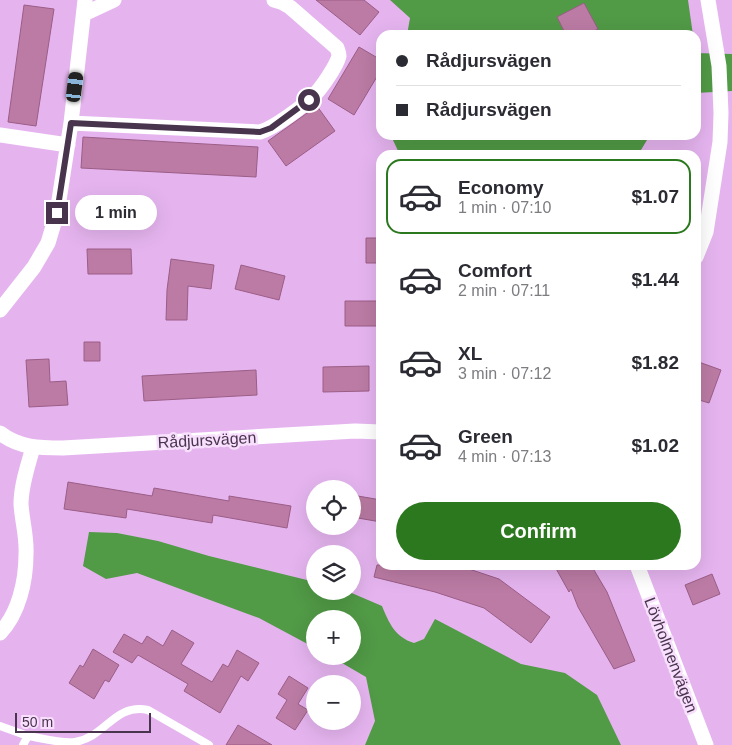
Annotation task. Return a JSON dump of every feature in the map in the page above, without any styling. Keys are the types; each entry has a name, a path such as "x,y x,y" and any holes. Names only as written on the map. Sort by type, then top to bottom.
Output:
{"street":[{"path":"0,310 34,268 48,243 57,213 71,123 85,7 114,0"},
{"path":"71,123 260,132 271,128 314,95 330,73 339,54 337,48 290,7 274,0"},
{"path":"701,245 706,232 720,142 725,66 708,0"},
{"path":"0,134 68,145"},
{"name":"Rådjursvägen","path":"0,433 14,442 33,448 63,448 356,431 376,432"},
{"path":"0,633 18,603 25,576 27,553 21,504 22,488 33,448"},
{"name":"Lövholmenvägen","path":"639,570 706,745"}],"lane":[{"path":"0,726 28,736 74,742 97,733 120,714 132,708 139,708 148,710 209,745"},
{"path":"23,745 28,736"}],"green space":[{"path":"390,0 688,0 692,30 408,30 410,18"},
{"path":"701,53 732,54 732,91 701,93"},
{"path":"393,140 647,140 641,150 398,150"},
{"path":"89,532 117,533 158,541 209,556 306,580 306,600 361,600 361,597 382,606 393,629 402,637 414,643 424,639 435,619 521,664 565,673 597,695 621,745 365,745 375,721 366,677 345,665 361,665 361,610 306,610 306,643 259,618 137,573 106,579 83,566"}],"building":[{"path":"316,0 364,0 379,12 360,35"},
{"path":"584,3 598,29 564,30 557,17"},
{"path":"24,5 54,9 36,126 8,122"},
{"path":"359,47 376,57 376,78 354,115 328,99"},
{"path":"317,106 335,131 286,166 268,141"},
{"path":"83,137 258,147 256,177 81,168"},
{"path":"366,238 376,238 376,263 366,263"},
{"path":"87,249 131,249 132,274 88,274"},
{"path":"171,259 214,265 211,289 188,286 187,320 166,320"},
{"path":"241,265 285,276 279,300 235,289"},
{"path":"345,301 376,301 376,326 345,326"},
{"path":"84,342 100,342 100,361 84,361"},
{"path":"49,359 50,382 66,381 68,405 29,407 26,360"},
{"path":"701,363 721,370 709,403 701,401"},
{"path":"369,366 369,391 323,392 323,367"},
{"path":"256,370 257,395 144,401 142,376"},
{"path":"68,482 152,496 154,488 229,501 229,496 291,506 287,528 213,515 212,523 127,509 126,518 64,509"},
{"path":"361,497 376,499 376,521 361,519"},
{"path":"376,569 472,570 499,579 550,617 531,643 484,608 435,592 374,577"},
{"path":"557,570 594,570 607,592 635,661 614,669 578,607 571,589 569,592"},
{"path":"712,574 720,594 693,605 685,585"},
{"path":"172,630 194,643 181,664 212,682 223,664 228,667 237,650 259,663 248,681 241,676 220,713 184,691 188,684 138,655 132,663 113,652 124,634 142,644 147,636 163,646"},
{"path":"93,649 119,665 109,682 105,680 94,699 69,683 80,665 83,667"},
{"path":"289,676 306,687 306,691 298,704 306,709 306,713 295,730 276,718 287,700 278,694"},
{"path":"238,725 272,745 226,745"}],"route":[{"path":"57,213 71,123 260,132 271,128 309,100"}]}
